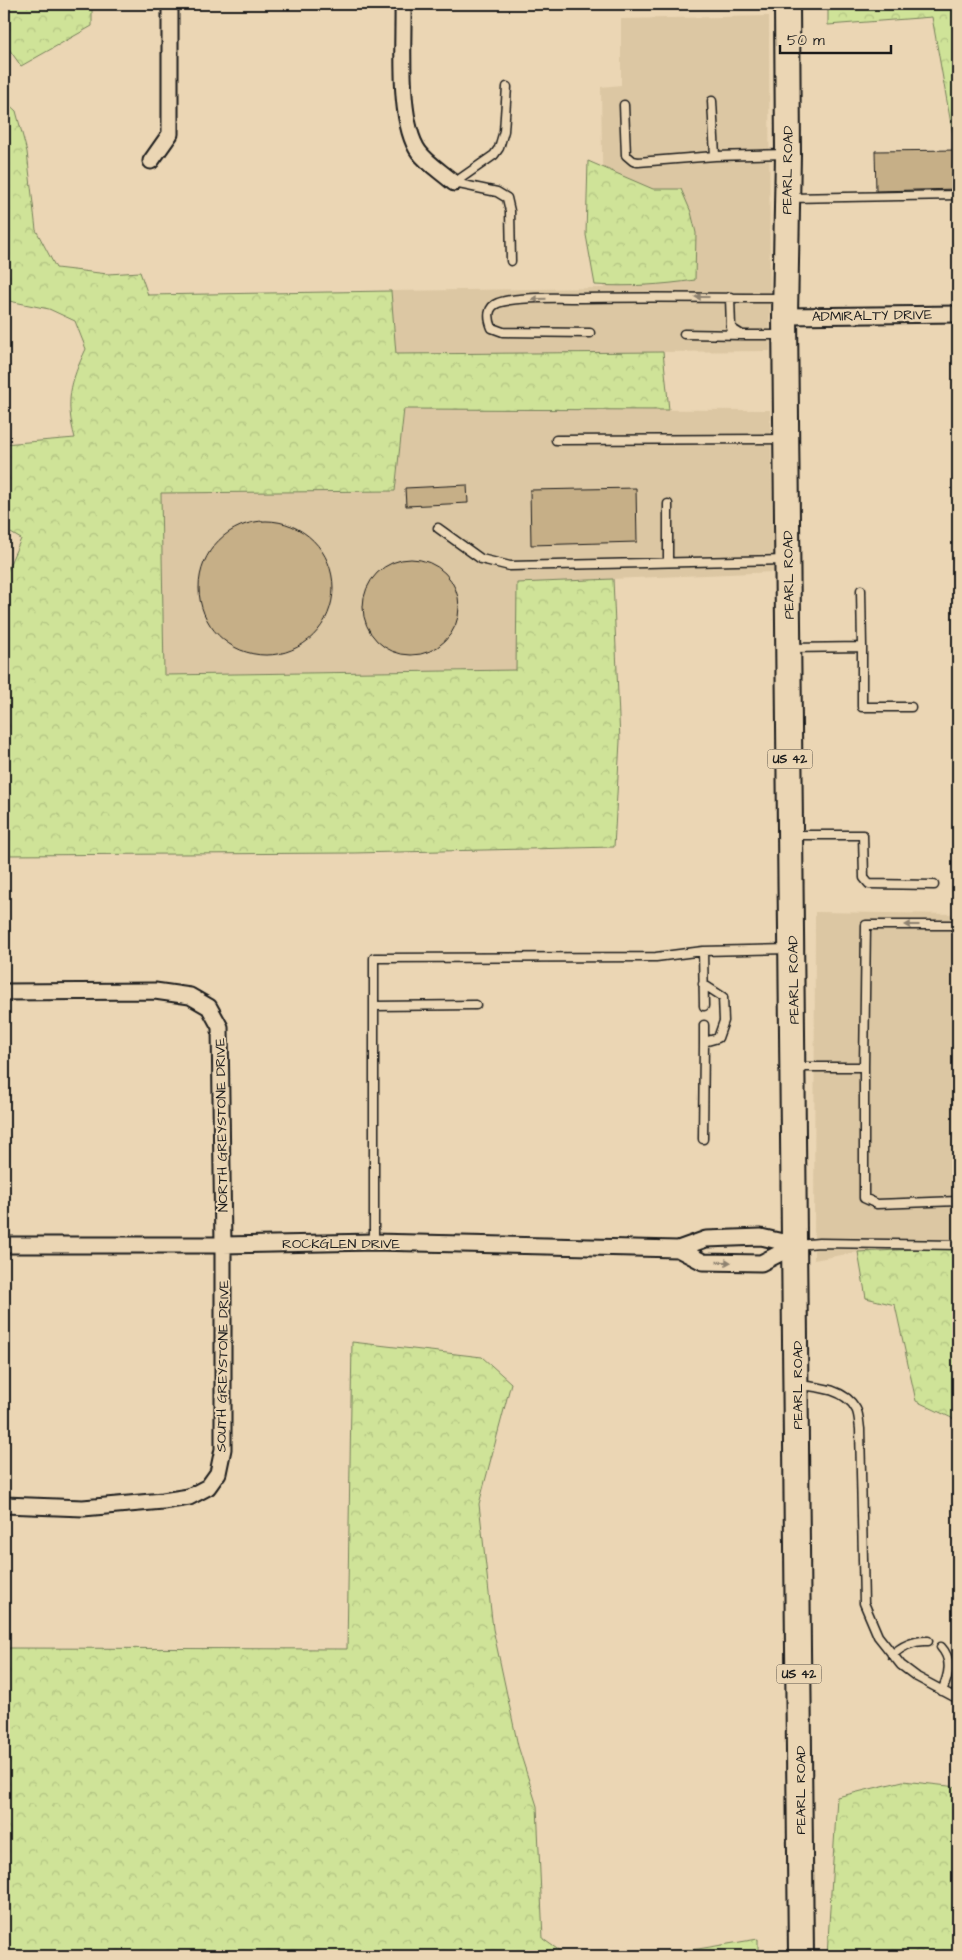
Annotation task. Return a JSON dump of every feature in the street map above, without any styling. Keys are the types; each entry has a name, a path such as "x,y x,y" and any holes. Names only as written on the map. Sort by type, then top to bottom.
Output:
{"main road":[{"name":"PEARL ROAD","path":"787,4 788,154 785,316 796,1245 801,1956"}],"street":[{"path":"151,161 170,134 170,4"},
{"path":"403,4 404,110 410,132 419,151 454,182"},
{"name":"ADMIRALTY DRIVE","path":"785,316 958,314"},
{"name":"NORTH GREYSTONE DRIVE","path":"4,992 155,991 190,996 209,1007 220,1026 223,1245"},
{"name":"ROCKGLEN DRIVE","path":"4,1245 223,1245 374,1242 678,1249 706,1239 761,1237 796,1245"},
{"name":"SOUTH GREYSTONE DRIVE","path":"4,1504 83,1508 189,1497 208,1487 218,1473 223,1449 223,1245"},
{"name":"ROCKGLEN DRIVE","path":"678,1249 703,1262 761,1263 796,1245"}],"lane":[{"path":"454,182 494,155 499,148 504,131 507,87"},
{"path":"712,101 715,156"},
{"path":"624,105 626,155 638,162 715,156 788,154"},
{"path":"454,182 497,192 507,198 510,211 511,261"},
{"path":"787,198 958,196"},
{"path":"590,333 503,332 492,328 488,319 489,311 497,303 512,300 730,297 785,316"},
{"path":"730,297 731,328 742,335"},
{"path":"684,334 742,335 785,316"},
{"path":"556,440 787,439"},
{"path":"668,504 668,562"},
{"path":"438,528 480,559 510,566 788,560"},
{"path":"861,590 862,707 911,707"},
{"path":"789,648 862,647"},
{"path":"791,835 863,834 864,878 869,884 934,885"},
{"path":"958,925 866,925 864,1067 864,1198 877,1204 958,1201"},
{"path":"374,1242 374,958 656,956 703,951 792,949"},
{"path":"703,951 704,1006"},
{"path":"703,984 723,997 724,1021 718,1038 704,1042"},
{"path":"374,1006 476,1005"},
{"path":"703,1139 704,1025"},
{"path":"794,1067 864,1067"},
{"path":"796,1245 820,1243 958,1245"},
{"path":"797,1384 827,1388 847,1398 858,1410 864,1602 878,1636 901,1665 916,1677 958,1699"},
{"path":"892,1654 900,1647 912,1642 928,1641"},
{"path":"941,1647 948,1654 950,1666 942,1691"}],"shaded area":[{"path":"769,16 770,351 395,354 391,291 604,288 601,87 621,85 621,19"},
{"path":"404,409 770,410 774,572 517,583 517,670 164,675 161,492 395,491"},
{"path":"815,912 958,914 958,1247 858,1252 814,1260"}],"green space":[{"path":"4,4 92,4 92,26 21,66 4,42"},
{"path":"828,4 958,4 958,136 953,135 932,17 828,25"},
{"path":"4,100 16,111 27,152 36,230 56,268 108,274 140,272 148,295 391,291 396,354 663,352 669,410 404,409 395,491 161,493 164,675 516,670 517,583 613,579 620,741 614,847 354,853 4,855 4,577 21,539 4,529 4,444 75,438 70,414 71,392 76,372 86,349 75,321 49,309 4,300"},
{"path":"588,161 653,189 681,189 691,212 696,233 695,280 645,285 595,285 586,235"},
{"path":"958,1247 958,1421 916,1401 895,1305 866,1298 858,1252"},
{"path":"352,1342 482,1357 511,1383 479,1504 493,1629 518,1746 537,1806 543,1939 567,1956 4,1956 4,1648 347,1649"},
{"path":"903,1781 958,1787 958,1956 827,1956 837,1797"},
{"path":"758,1939 758,1956 622,1956 698,1949"}],"building":[{"path":"958,150 958,189 876,191 875,151"},
{"path":"467,485 468,503 406,506 405,488"},
{"path":"636,488 637,542 531,545 530,490"},
{"path":"266,521 292,526 313,541 328,562 333,588 328,614 313,635 292,650 266,655 240,650 219,635 204,614 199,588 204,562 219,541 240,526"},
{"path":"411,559 429,563 445,573 455,589 459,607 455,625 445,641 429,651 411,655 393,651 377,641 367,625 363,607 367,589 377,573 393,563"}]}
